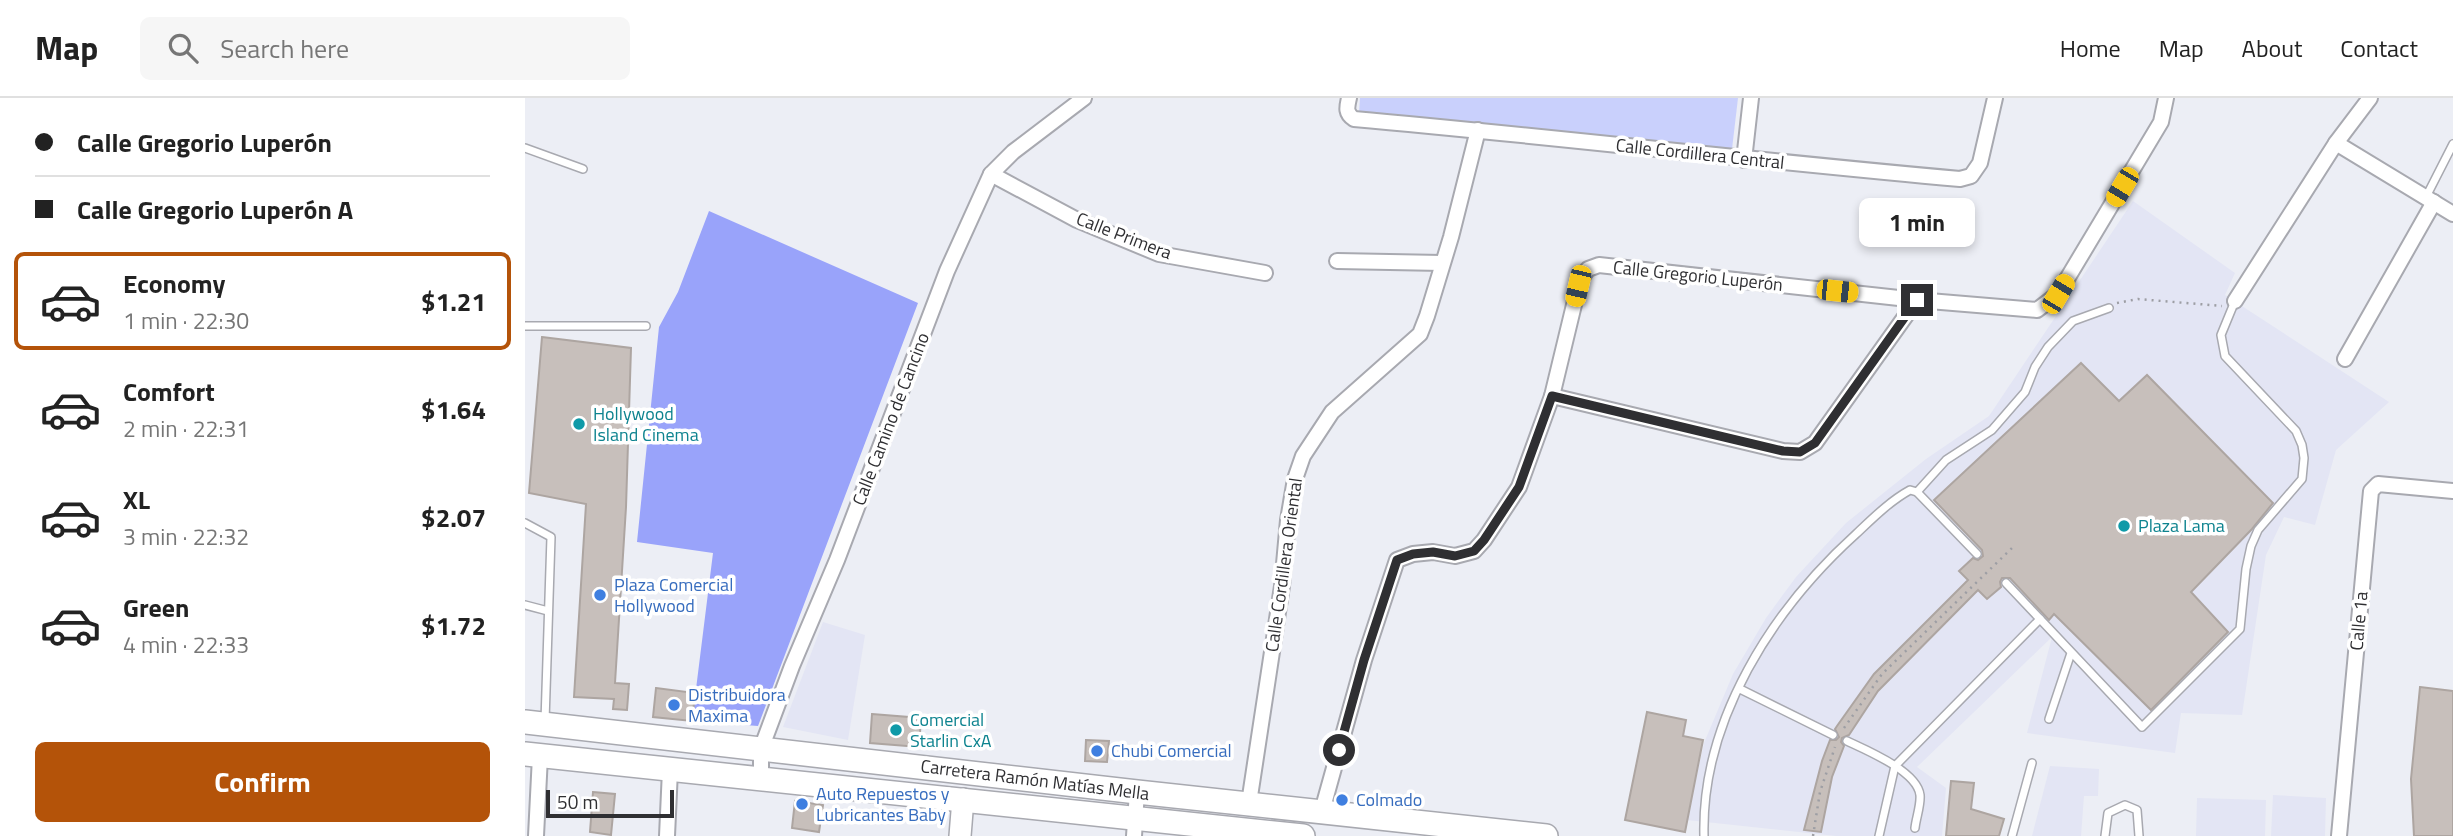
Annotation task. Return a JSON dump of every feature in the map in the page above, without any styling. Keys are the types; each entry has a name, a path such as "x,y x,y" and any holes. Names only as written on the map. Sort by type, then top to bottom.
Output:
{"main road":[{"name":"Carretera Ramón Matías Mella","path":"535,723 1546,836"},
{"name":"Carretera Ramón Matías Mella","path":"533,755 963,799 1134,827 1303,836"},
{"path":"960,836 963,799"}],"street":[{"name":"Calle Camino de Cancino","path":"761,779 761,749 792,666 837,560 947,271 992,174 1013,152 1084,98"},
{"name":"Calle Cordillera Central","path":"1349,98 1347,111 1354,119 1744,160 1960,179 1971,176 1980,163 1995,98"},
{"path":"1744,160 1751,98"},
{"name":"Calle Gregorio Luperón","path":"1322,811 1364,660 1397,560 1413,554 1433,552 1455,556 1474,551 1519,487 1552,396 1580,280 1593,266 2037,310 2058,294 2161,122 2166,98"},
{"path":"2234,304 2336,143 2370,98"},
{"name":"Calle Cordillera Oriental","path":"1249,803 1282,586 1295,479 1303,456 1332,412 1420,334 1478,130"},
{"path":"2336,143 2453,214"},
{"name":"Calle Primera","path":"992,174 1077,220 1159,254 1265,273"},
{"path":"2345,359 2430,199"},
{"path":"1337,261 1442,263"},
{"path":"1552,396 1783,451 1800,452 1815,443 1917,300"},
{"name":"Calle 1a","path":"2339,836 2371,491 2378,484 2453,491"},
{"path":"533,755 536,836"},
{"path":"667,836 670,770"},
{"path":"1134,827 1137,792"}],"lane":[{"path":"2430,199 2453,144"},
{"path":"525,148 583,169"},
{"path":"2006,583 2142,727 2239,629 2251,546 2258,530 2299,485 2305,466 2302,445 2296,431 2225,356 2221,335 2234,304"},
{"path":"1917,492 1946,460 1992,430 2025,392 2035,367 2048,347 2073,321 2109,308"},
{"path":"525,326 646,326"},
{"path":"1705,836 1710,770 1729,713 1768,635 1802,589 1875,516 1910,490 1917,492 1977,554"},
{"path":"525,523 551,537 548,611 535,723"},
{"path":"525,605 548,611"},
{"path":"1879,836 1895,765 2040,619"},
{"path":"2049,719 2071,653"},
{"path":"1740,689 1833,734"},
{"path":"1846,741 1895,765 1916,785 1920,796 1915,828"},
{"path":"2012,836 2032,762"},
{"path":"2105,836 2108,813 2125,805 2137,810 2139,836"}],"path":[{"path":"2109,308 2129,299 2234,304"},
{"path":"1843,730 1882,674 2013,547"},
{"path":"1814,836 1820,792 1836,746"}],"shaded area":[{"path":"1360,98 1738,98 1732,149 1359,114"},
{"path":"2133,201 2235,273 2225,295 2389,402 2336,450 2315,525 2284,517 2266,555 2242,715 2181,713 2175,753 2027,733 2052,637 1917,767 1946,788 1942,836 1836,836 1687,820 1704,743 1733,674 1766,618 1796,577 1846,523 1926,459 1989,416"},
{"path":"709,211 918,303 758,726 692,721 713,553 637,542 659,327 678,292"},
{"path":"823,622 865,635 848,740 783,727"},
{"path":"2050,766 2099,769 2098,796 2084,796 2081,836 2032,836"},
{"path":"2273,795 2326,798 2325,836 2271,836"},
{"path":"2197,798 2266,800 2265,836 2196,836"}],"building":[{"path":"542,337 631,348 626,507 615,683 629,684 627,710 613,709 614,699 574,697 586,504 529,493"},
{"name":"Plaza Lama","path":"2081,363 2119,401 2147,375 2273,503 2252,529 2191,592 2228,632 2151,710 2054,614 2049,620 2010,578 2002,578 2001,587 1987,599 1978,590 1878,691 1849,735 1842,738 1844,746 1832,777 1821,832 1804,830 1822,761 1830,740 1839,737 1835,729 1874,674 1968,580 1959,571 1973,558 1978,560 1983,556 1982,550 1934,500"},
{"path":"2420,687 2453,691 2453,836 2414,836 2411,779"},
{"name":"Distribuidora Maxima","path":"656,688 695,693 692,721 653,717"},
{"path":"1647,712 1686,720 1683,736 1703,740 1685,832 1625,820"},
{"name":"Comercial Starlin CxA","path":"872,714 921,718 919,747 870,743"},
{"name":"Chubi Comercial","path":"1086,740 1109,741 1107,762 1085,761"},
{"path":"1951,781 1974,783 1971,809 2004,819 1999,836 1946,836"},
{"path":"593,792 615,794 611,835 590,832"},
{"path":"795,801 823,805 819,832 792,828"}],"place":[{"name":"Hollywood Island Cinema","path":"579,424"},
{"name":"Plaza Lama","path":"2124,526"},
{"name":"Plaza Comercial Hollywood","path":"600,595"},
{"name":"Distribuidora Maxima","path":"674,705"},
{"name":"Comercial Starlin CxA","path":"896,730"},
{"name":"Chubi Comercial","path":"1097,751"},
{"name":"Colmado","path":"1342,800"},
{"name":"Auto Repuestos y Lubricantes Baby","path":"802,804"}],"route":[{"path":"1339,750 1364,660 1397,560 1413,554 1433,552 1455,556 1474,551 1519,487 1552,396 1783,451 1800,452 1815,443 1917,300"}]}
